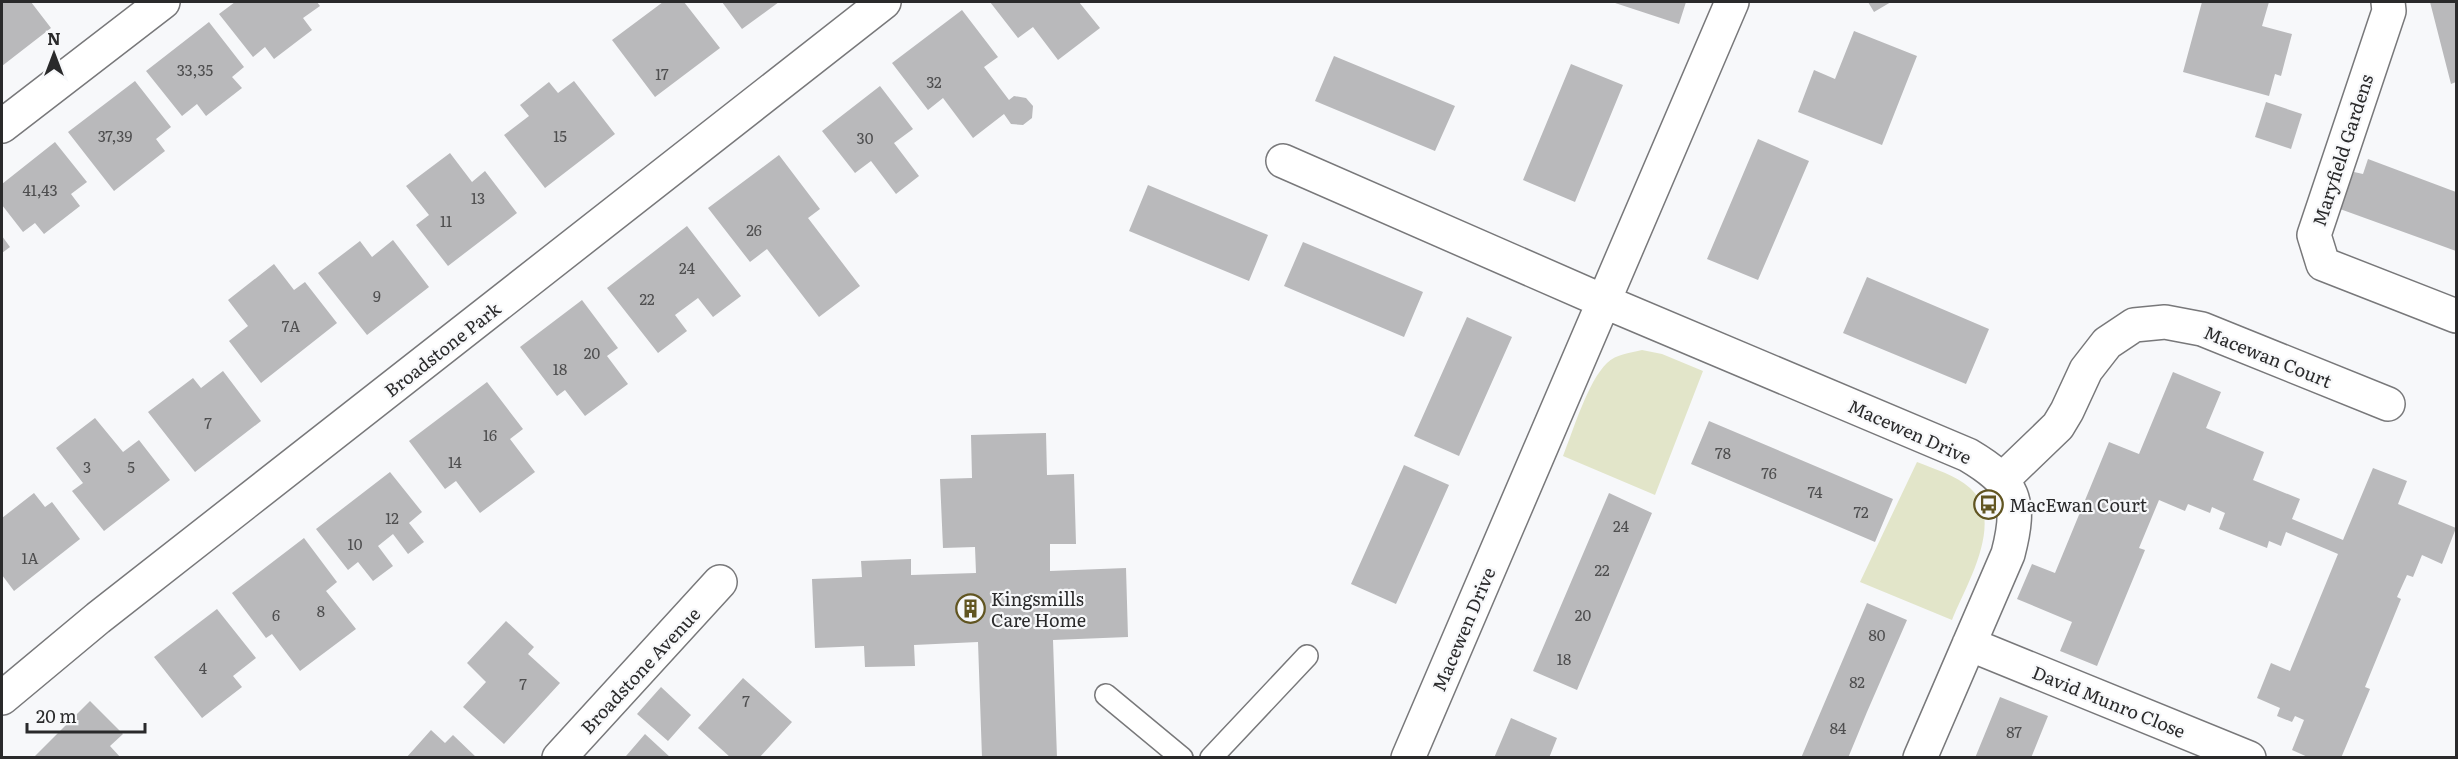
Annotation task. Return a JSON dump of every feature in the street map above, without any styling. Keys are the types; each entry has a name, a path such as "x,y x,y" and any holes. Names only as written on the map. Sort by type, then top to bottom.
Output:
{"street":[{"path":"2,126 163,2"},
{"name":"Broadstone Park","path":"2,698 98,618 884,2"},
{"name":"Macewen Drive","path":"1408,758 1732,2"},
{"name":"Maryfield Gardens","path":"2388,2 2389,11 2314,235 2323,264 2457,316"},
{"name":"Macewen Drive","path":"1283,160 1603,301 1968,455 2002,479"},
{"name":"Macewan Court","path":"2002,479 2058,426 2086,370 2107,343 2134,325 2165,322 2202,329 2388,404"},
{"path":"1920,758 2008,554 2015,529 2015,509 2008,487 2002,479"},
{"name":"Broadstone Avenue","path":"559,758 720,582"},
{"name":"David Munro Close","path":"1969,644 2249,758"}],"lane":[{"path":"1211,758 1307,656"},
{"path":"1106,694 1182,758"}],"green space":[{"path":"1642,350 1662,354 1703,371 1655,495 1563,456 1582,407 1600,371 1615,358"},
{"path":"1917,462 1952,476 1970,488 1980,502 1984,518 1984,535 1980,553 1952,620 1860,582"}],"building":[{"path":"2,2 31,2 51,28 2,66"},
{"path":"235,2 317,2 320,6 303,18 312,30 274,59 265,47 253,57 219,14"},
{"path":"663,2 684,2 720,48 655,97 612,40"},
{"path":"722,2 779,2 742,29"},
{"path":"990,2 1079,2 1100,28 1058,60 1033,27 1018,38"},
{"path":"1612,2 1686,2 1679,24"},
{"path":"1868,2 1891,2 1874,12"},
{"path":"2202,2 2269,2 2262,26 2292,34 2281,76 2275,74 2269,96 2183,72"},
{"path":"2430,2 2456,2 2456,82 2451,84"},
{"path":"962,10 998,57 984,67 1009,100 1014,96 1026,98 1033,106 1032,118 1023,125 1011,124 1004,114 973,138 943,98 928,110 892,63"},
{"path":"209,22 244,67 232,77 242,88 206,116 197,104 182,116 146,71"},
{"path":"1854,31 1917,56 1882,145 1798,112 1814,70 1835,79"},
{"path":"1334,56 1455,106 1435,151 1315,101"},
{"path":"1571,64 1623,85 1575,202 1523,180"},
{"path":"135,81 171,127 156,139 165,151 114,191 68,132"},
{"path":"574,81 615,134 545,188 504,135 529,116 520,105 549,82 558,93"},
{"path":"880,86 913,129 894,143 919,176 896,194 871,161 855,173 822,131"},
{"path":"2266,102 2302,114 2291,149 2255,137"},
{"path":"1758,139 1809,161 1758,280 1707,259"},
{"path":"55,142 87,182 71,194 80,206 44,234 35,223 23,232 2,205 2,184"},
{"path":"450,153 472,182 485,171 517,213 448,266 416,225 429,215 406,186"},
{"path":"779,155 820,209 808,218 860,286 819,317 767,249 750,262 708,208"},
{"path":"2368,159 2456,192 2456,251 2340,209 2354,172 2363,174"},
{"path":"1148,185 1268,235 1249,281 1129,231"},
{"path":"687,226 741,296 713,317 698,298 675,315 687,331 658,353 607,288"},
{"path":"2,236 10,247 2,253"},
{"path":"393,240 429,287 367,335 318,273 360,241 372,257"},
{"path":"1303,242 1423,292 1404,337 1284,286"},
{"path":"274,264 294,290 305,282 337,323 261,383 229,341 248,326 228,300"},
{"path":"1867,277 1989,329 1966,384 1843,333"},
{"path":"582,300 618,348 607,356 628,384 585,416 565,390 557,396 520,347"},
{"path":"1467,317 1512,337 1459,456 1414,436"},
{"path":"223,371 261,421 195,472 148,412 193,378 201,388"},
{"path":"2173,372 2221,392 2206,428 2264,452 2253,480 2300,499 2292,519 2343,540 2373,468 2407,481 2398,504 2456,528 2442,564 2422,555 2413,577 2407,575 2397,597 2401,599 2365,687 2370,689 2341,758 2310,758 2292,750 2304,720 2295,716 2292,722 2277,716 2280,708 2257,698 2271,663 2290,671 2338,554 2286,532 2281,546 2269,541 2267,548 2219,529 2225,513 2212,507 2210,513 2188,504 2185,511 2159,500 2139,548 2145,550 2097,666 2060,651 2072,622 2017,599 2032,564 2055,573 2109,442 2139,454"},
{"path":"487,382 523,429 510,439 535,472 480,513 456,481 445,489 409,441"},
{"path":"95,418 123,452 139,440 170,480 104,531 72,491 83,483 56,448"},
{"path":"1709,421 1893,499 1875,542 1691,464"},
{"name":"Kingsmills Care Home","path":"1046,433 1047,475 1074,474 1076,544 1050,544 1050,571 1126,568 1128,637 1053,640 1057,758 982,758 978,642 914,645 915,666 865,667 864,646 815,648 812,579 862,577 861,561 911,559 911,575 976,573 975,547 943,548 940,479 972,478 971,435"},
{"path":"1404,465 1449,485 1396,604 1351,584"},
{"path":"390,472 422,512 409,523 424,542 408,554 393,534 378,546 393,566 373,581 358,562 348,570 316,529"},
{"path":"34,493 45,507 52,502 80,539 14,591 2,575 2,518"},
{"path":"1609,493 1652,513 1577,690 1533,671"},
{"path":"304,538 337,582 326,591 356,629 300,671 272,634 266,638 232,593"},
{"path":"1867,603 1907,620 1848,758 1801,758"},
{"path":"217,609 256,658 233,676 242,687 202,718 154,657"},
{"path":"506,621 534,647 528,654 560,683 504,744 463,707 486,682 467,663"},
{"path":"743,678 792,722 759,758 731,758 698,728"},
{"path":"661,687 691,715 668,741 637,714"},
{"path":"2000,697 2048,716 2031,758 1975,758"},
{"path":"90,701 123,734 110,746 121,758 33,758"},
{"path":"1511,718 1557,738 1549,758 1494,758"},
{"path":"431,730 445,743 453,735 477,758 406,758"},
{"path":"645,734 671,758 627,758 626,756"}],"place":[{"name":"MacEwan Court","path":"1988,504"},
{"name":"Kingsmills Care Home","path":"970,608"}]}
